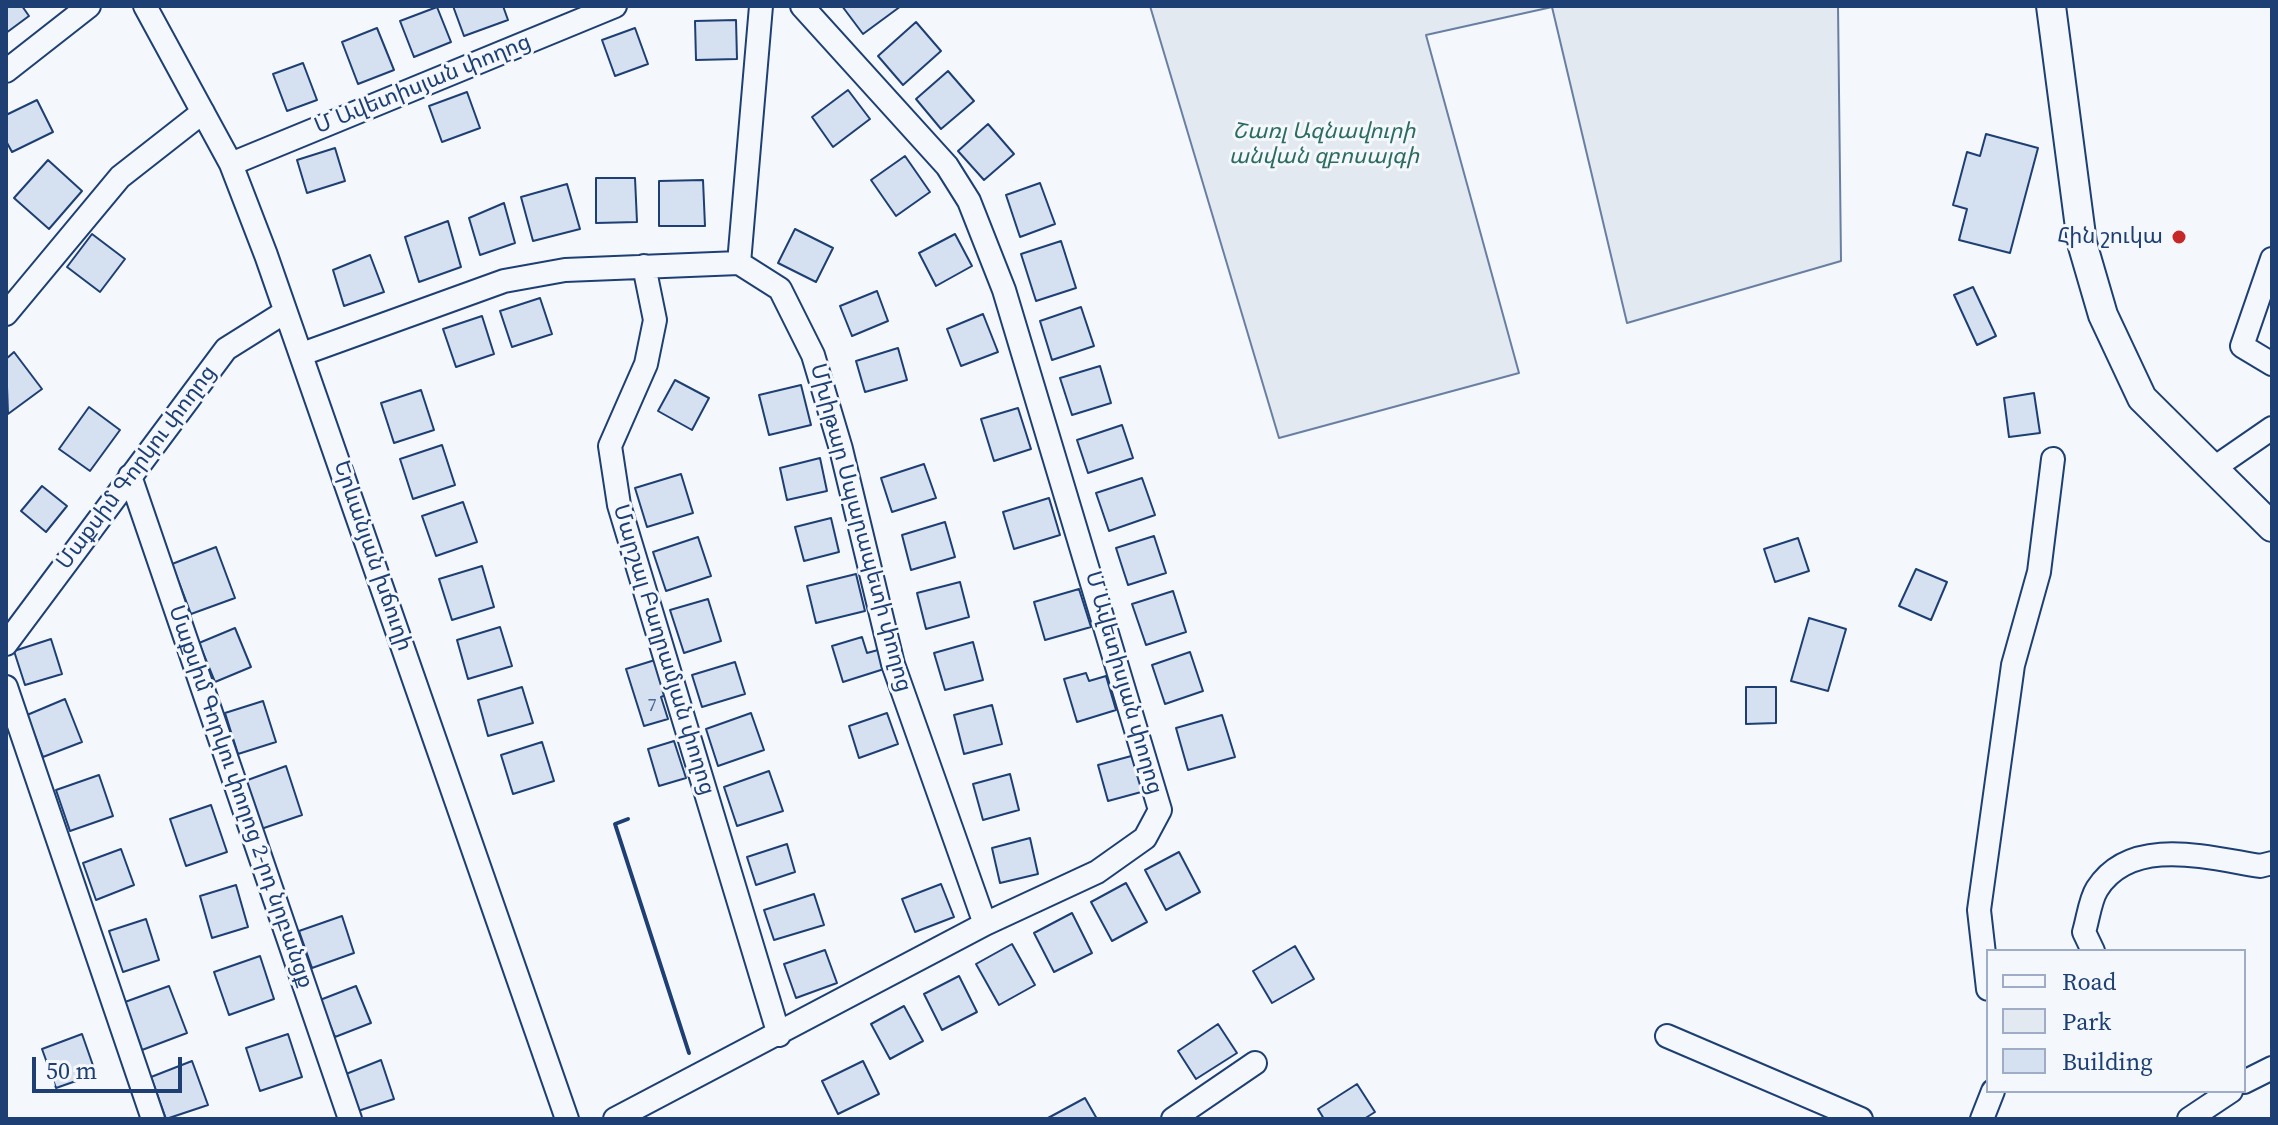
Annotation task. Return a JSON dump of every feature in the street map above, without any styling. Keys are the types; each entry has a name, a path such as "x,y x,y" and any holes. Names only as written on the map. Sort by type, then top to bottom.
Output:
{"main road":[{"path":"2051,6 2082,243 2103,315 2142,398 2272,527"}],"street":[{"path":"6,71 89,6"},
{"name":"Երևանյան խճուղի","path":"145,6 231,164 302,354 567,1119"},
{"name":"Մ Ավետիսյան փողոց","path":"231,164 615,6"},
{"path":"302,354 504,281 565,270 739,263 761,6"},
{"name":"Մ Ավետիսյան փողոց","path":"615,1119 985,924 1097,872 1145,838 1160,810 1004,290 969,201 947,166 802,6"},
{"path":"6,314 120,177 203,112"},
{"path":"2272,259 2242,346 2272,364"},
{"name":"Մխիթար Սպարապետի փողոց","path":"739,263 780,289 813,355 841,449 893,664 985,924"},
{"name":"Մարշալ Բաղրամյան փողոց","path":"644,266 655,320 646,364 610,446 619,505 779,1035"},
{"name":"Մաքսիմ Գորկու փողոց","path":"6,644 226,349 285,312"},
{"path":"2214,468 2272,428"},
{"path":"1986,971 1979,910 2013,665 2039,572 2053,459"},
{"name":"Մաքսիմ Գորկու փողոց 2-րդ նրբանցք","path":"130,476 350,1119"},
{"path":"6,687 153,1119"},
{"path":"2092,949 2084,932 2096,890 2127,862 2175,852 2260,866 2272,863"},
{"path":"1667,1036 1861,1119"},
{"path":"1173,1119 1255,1063"},
{"path":"2246,1081 2272,1068"},
{"path":"1982,1119 1992,1093"},
{"path":"2189,1119 2228,1093"}],"green space":[{"name":"Շառլ Ազնավուրի անվան զբոսայգի","path":"1150,6 1838,6 1841,261 1627,323 1552,7 1426,35 1519,373 1279,438"}],"building":[{"path":"6,6 22,6 29,16 6,33"},
{"path":"453,6 503,6 508,20 464,36"},
{"path":"842,6 901,6 863,34"},
{"path":"437,7 451,42 414,57 400,21"},
{"path":"736,20 737,59 696,60 695,21"},
{"path":"916,22 941,51 903,85 878,56"},
{"path":"377,28 394,70 358,84 342,42"},
{"path":"635,28 648,64 615,76 602,40"},
{"path":"303,63 317,100 287,111 273,74"},
{"path":"948,71 974,101 941,129 916,99"},
{"path":"848,90 870,119 833,147 812,117"},
{"path":"467,92 480,128 442,142 429,106"},
{"path":"37,100 53,132 12,152 6,141 6,115"},
{"path":"988,124 1014,154 984,180 958,151"},
{"path":"1986,134 2038,148 2010,253 1959,240 1967,209 1953,205 1967,152 1980,156"},
{"path":"335,148 345,181 307,193 297,160"},
{"path":"905,156 930,192 896,216 871,180"},
{"path":"48,160 82,191 49,229 14,198"},
{"path":"596,178 635,178 637,222 596,223"},
{"path":"703,180 705,226 659,226 659,181"},
{"path":"1040,183 1055,224 1020,237 1006,195"},
{"path":"567,184 580,229 533,241 521,197"},
{"path":"504,203 515,243 480,255 469,218"},
{"path":"448,221 461,267 419,282 405,237"},
{"path":"795,229 833,248 816,282 778,263"},
{"path":"92,234 125,259 100,292 67,267"},
{"path":"955,234 972,266 936,286 919,253"},
{"path":"1061,241 1076,288 1036,301 1021,254"},
{"path":"370,255 384,292 344,306 333,270"},
{"path":"1973,287 1996,336 1977,345 1954,295"},
{"path":"877,291 888,321 852,336 840,306"},
{"path":"540,298 552,334 512,347 500,311"},
{"path":"1081,307 1094,346 1052,360 1040,321"},
{"path":"983,314 998,352 961,366 947,329"},
{"path":"482,316 494,354 456,367 443,329"},
{"path":"898,348 907,380 865,392 856,361"},
{"path":"14,352 42,389 8,414 6,359"},
{"path":"1100,366 1111,403 1072,415 1060,378"},
{"path":"675,380 709,398 692,430 658,411"},
{"path":"801,385 811,425 769,435 759,395"},
{"path":"421,390 434,430 394,443 381,403"},
{"path":"2034,393 2040,433 2009,437 2004,398"},
{"path":"89,407 120,430 90,471 59,449"},
{"path":"1018,408 1031,449 994,461 981,419"},
{"path":"1122,425 1133,458 1088,473 1077,440"},
{"path":"442,445 455,485 413,499 400,459"},
{"path":"820,458 827,491 787,500 780,468"},
{"path":"924,464 936,498 892,512 881,478"},
{"path":"681,474 693,513 647,527 635,488"},
{"path":"1142,478 1155,515 1109,531 1096,493"},
{"path":"42,486 67,506 46,532 21,511"},
{"path":"1049,498 1060,535 1014,549 1003,512"},
{"path":"463,502 477,542 436,556 422,516"},
{"path":"831,518 839,552 804,561 795,527"},
{"path":"945,522 955,557 911,570 902,535"},
{"path":"1154,536 1166,573 1128,585 1116,548"},
{"path":"698,537 711,576 666,591 653,552"},
{"path":"1798,538 1809,571 1775,582 1764,549"},
{"path":"216,547 235,598 191,614 172,564"},
{"path":"482,566 494,607 452,620 439,579"},
{"path":"1916,569 1947,582 1931,620 1899,606"},
{"path":"856,574 865,611 816,623 807,586"},
{"path":"960,582 969,617 926,629 917,593"},
{"path":"1079,589 1091,627 1045,640 1034,602"},
{"path":"1173,591 1186,632 1146,645 1132,604"},
{"path":"708,599 721,641 684,653 670,610"},
{"path":"1809,618 1846,629 1828,691 1791,681"},
{"path":"500,627 512,666 468,679 457,640"},
{"path":"235,628 251,667 215,682 199,643"},
{"path":"862,637 867,653 878,650 884,669 843,682 832,646"},
{"path":"51,639 62,674 25,685 14,651"},
{"path":"973,642 983,680 945,690 934,653"},
{"path":"1190,652 1203,691 1165,704 1152,665"},
{"path":"655,660 666,695 661,697 668,719 644,726 626,669"},
{"path":"735,662 745,694 702,707 692,675"},
{"path":"1086,673 1089,681 1106,676 1116,710 1077,722 1064,679"},
{"path":"522,687 533,723 488,736 478,700"},
{"path":"1746,687 1776,687 1776,723 1746,724"},
{"path":"65,699 82,742 43,757 27,715"},
{"path":"263,701 276,742 238,754 225,713"},
{"path":"992,705 1002,744 964,754 954,715"},
{"path":"751,713 764,750 718,766 706,729"},
{"path":"887,713 898,744 859,758 849,726"},
{"path":"1222,715 1235,757 1188,770 1176,728"},
{"path":"674,741 686,778 659,786 648,749"},
{"path":"542,742 554,781 513,794 501,755"},
{"path":"1135,755 1145,791 1108,801 1098,765"},
{"path":"286,766 302,815 261,829 245,781"},
{"path":"769,771 783,811 737,826 724,787"},
{"path":"1010,774 1019,810 983,820 973,784"},
{"path":"99,775 113,816 70,831 56,790"},
{"path":"211,805 227,852 186,866 170,819"},
{"path":"1030,838 1038,874 1000,883 992,848"},
{"path":"787,844 795,872 756,885 747,857"},
{"path":"121,849 134,885 96,900 83,863"},
{"path":"1179,852 1200,892 1166,910 1145,870"},
{"path":"1126,883 1147,922 1112,941 1091,902"},
{"path":"941,884 954,917 915,932 902,899"},
{"path":"236,885 248,927 212,938 200,896"},
{"path":"814,894 824,925 774,940 764,910"},
{"path":"1072,913 1092,953 1054,972 1034,933"},
{"path":"342,916 354,953 312,968 299,931"},
{"path":"146,919 159,960 123,972 109,931"},
{"path":"1012,944 1035,985 999,1005 976,964"},
{"path":"1295,946 1314,979 1272,1003 1253,971"},
{"path":"825,950 837,983 796,998 784,964"},
{"path":"260,956 274,999 229,1015 214,972"},
{"path":"959,976 977,1012 942,1030 924,994"},
{"path":"169,986 187,1033 142,1050 125,1002"},
{"path":"356,986 371,1023 335,1037 320,1000"},
{"path":"904,1006 923,1041 890,1059 871,1024"},
{"path":"1218,1024 1237,1053 1196,1079 1178,1051"},
{"path":"82,1034 96,1074 56,1088 42,1049"},
{"path":"288,1034 302,1077 260,1091 246,1048"},
{"path":"381,1060 394,1099 358,1111 346,1074"},
{"path":"192,1061 208,1105 166,1119 151,1077"},
{"path":"863,1061 879,1094 838,1114 822,1081"},
{"path":"1357,1084 1375,1112 1364,1119 1324,1119 1318,1109"},
{"path":"1085,1098 1097,1119 1048,1118"}],"wall":[{"path":"628,819 615,824 689,1053"}],"place":[{"name":"Հին շուկա","path":"2179,237"}]}
